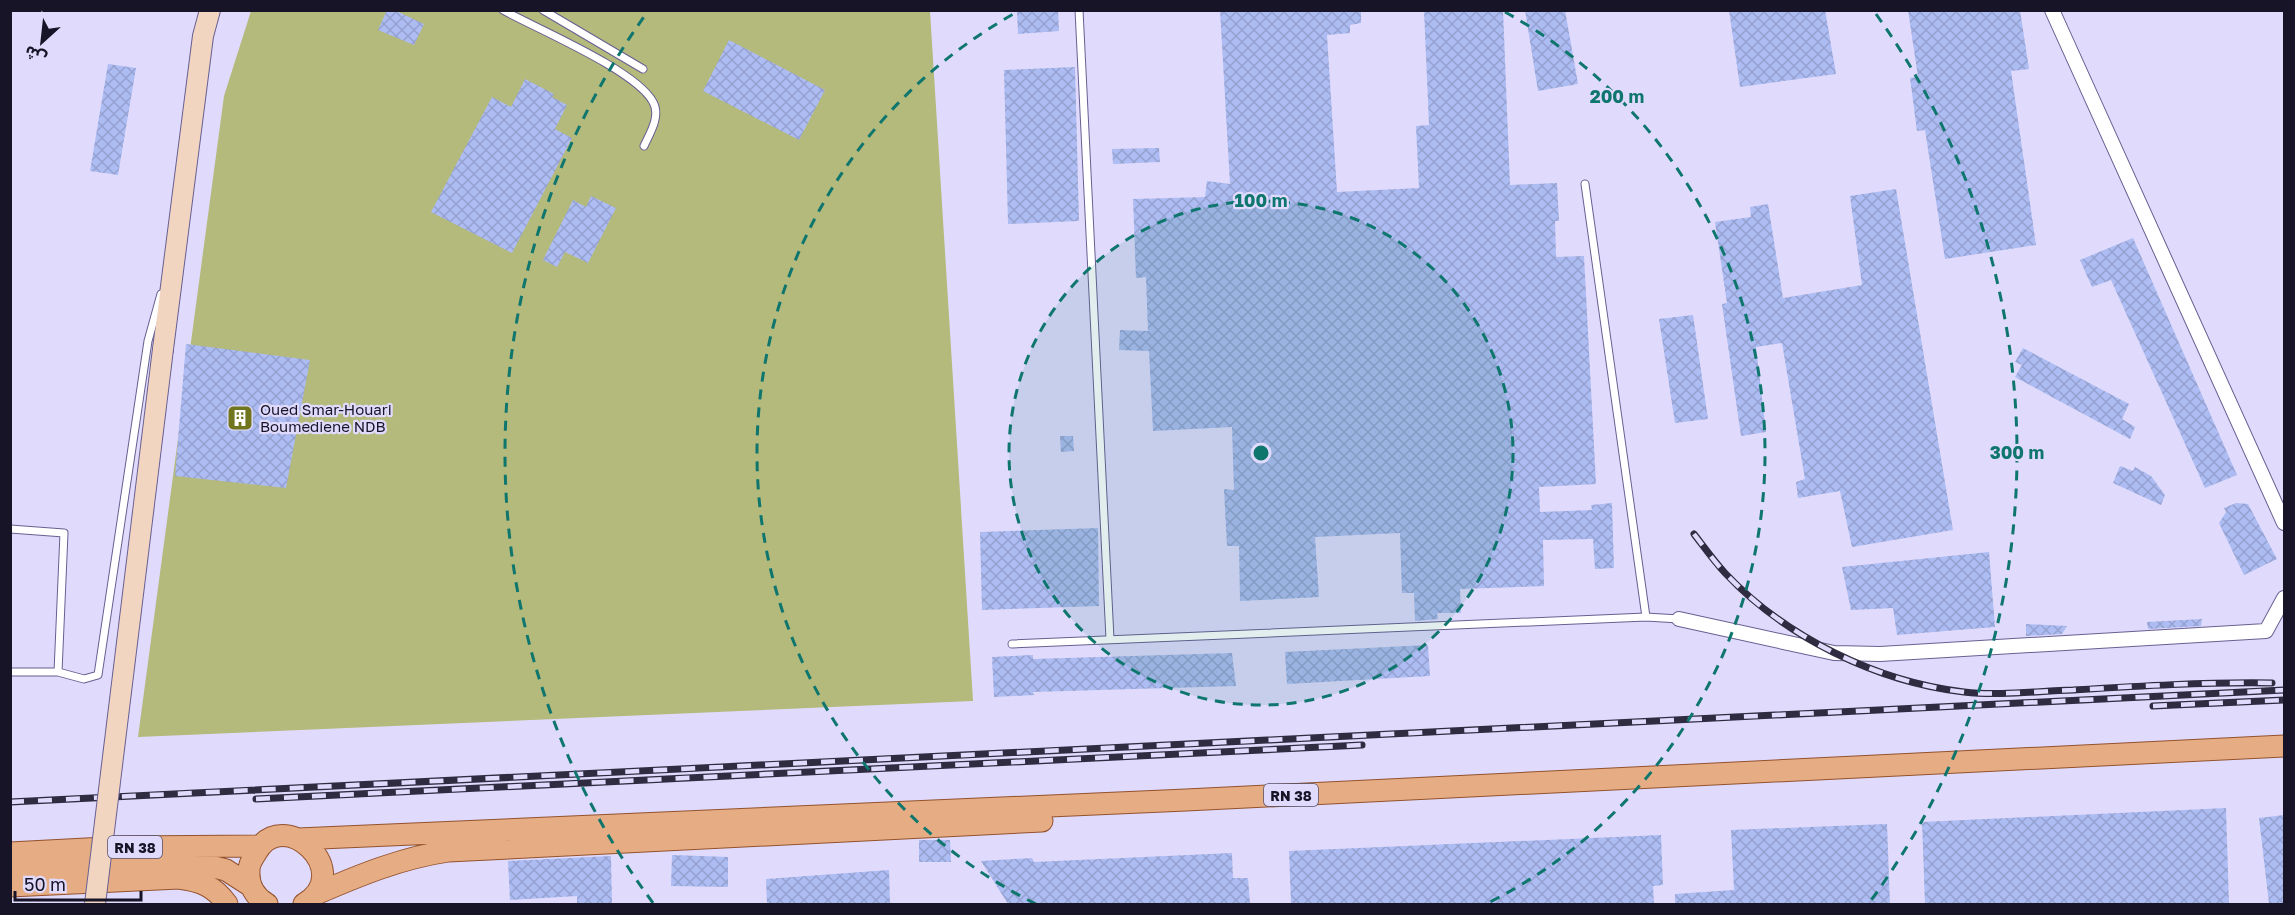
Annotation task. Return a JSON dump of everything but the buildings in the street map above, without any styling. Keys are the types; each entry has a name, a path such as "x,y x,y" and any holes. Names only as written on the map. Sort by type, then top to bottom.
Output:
{"main road":[{"path":"95,904 177,237 203,36 210,10"},
{"name":"RN 38","path":"310,899 380,867 415,856 448,851 749,827 1197,800 2284,746"},
{"name":"RN 38","path":"10,853 124,847 260,846 278,837 298,839 749,827 2284,760"},
{"name":"RN 38","path":"298,839 309,846 317,856 322,868 321,882 310,899"},
{"name":"RN 38","path":"259,899 249,866 260,846"},
{"name":"RN 38","path":"10,870 191,861 226,870 259,899"},
{"path":"10,886 180,878 202,881 215,890 227,904"}],"street":[{"path":"2052,10 2284,523"},
{"path":"1679,619 1834,653 1880,654 2266,631 2284,598"}],"lane":[{"path":"502,10 612,65 639,88 653,102 656,117 644,146"},
{"path":"543,10 643,69"},
{"path":"1079,10 1110,639"},
{"path":"1585,184 1646,616"},
{"path":"10,672 57,672 84,679 98,675 148,341 177,237"},
{"path":"10,529 64,533 57,672"},
{"path":"1012,644 1646,616 1679,619"}],"green space":[{"path":"251,11 930,11 973,701 138,737 224,96"}],"railway":[{"path":"1694,534 1725,573 1749,596 1804,636 1866,667 1931,687 1991,694 2222,683 2272,683"},
{"path":"10,802 2284,690"},
{"path":"2153,706 2284,700"},
{"path":"256,799 1362,745"}],"place":[{"name":"Oued Smar-Houari Boumediene NDB","path":"240,418"}]}
